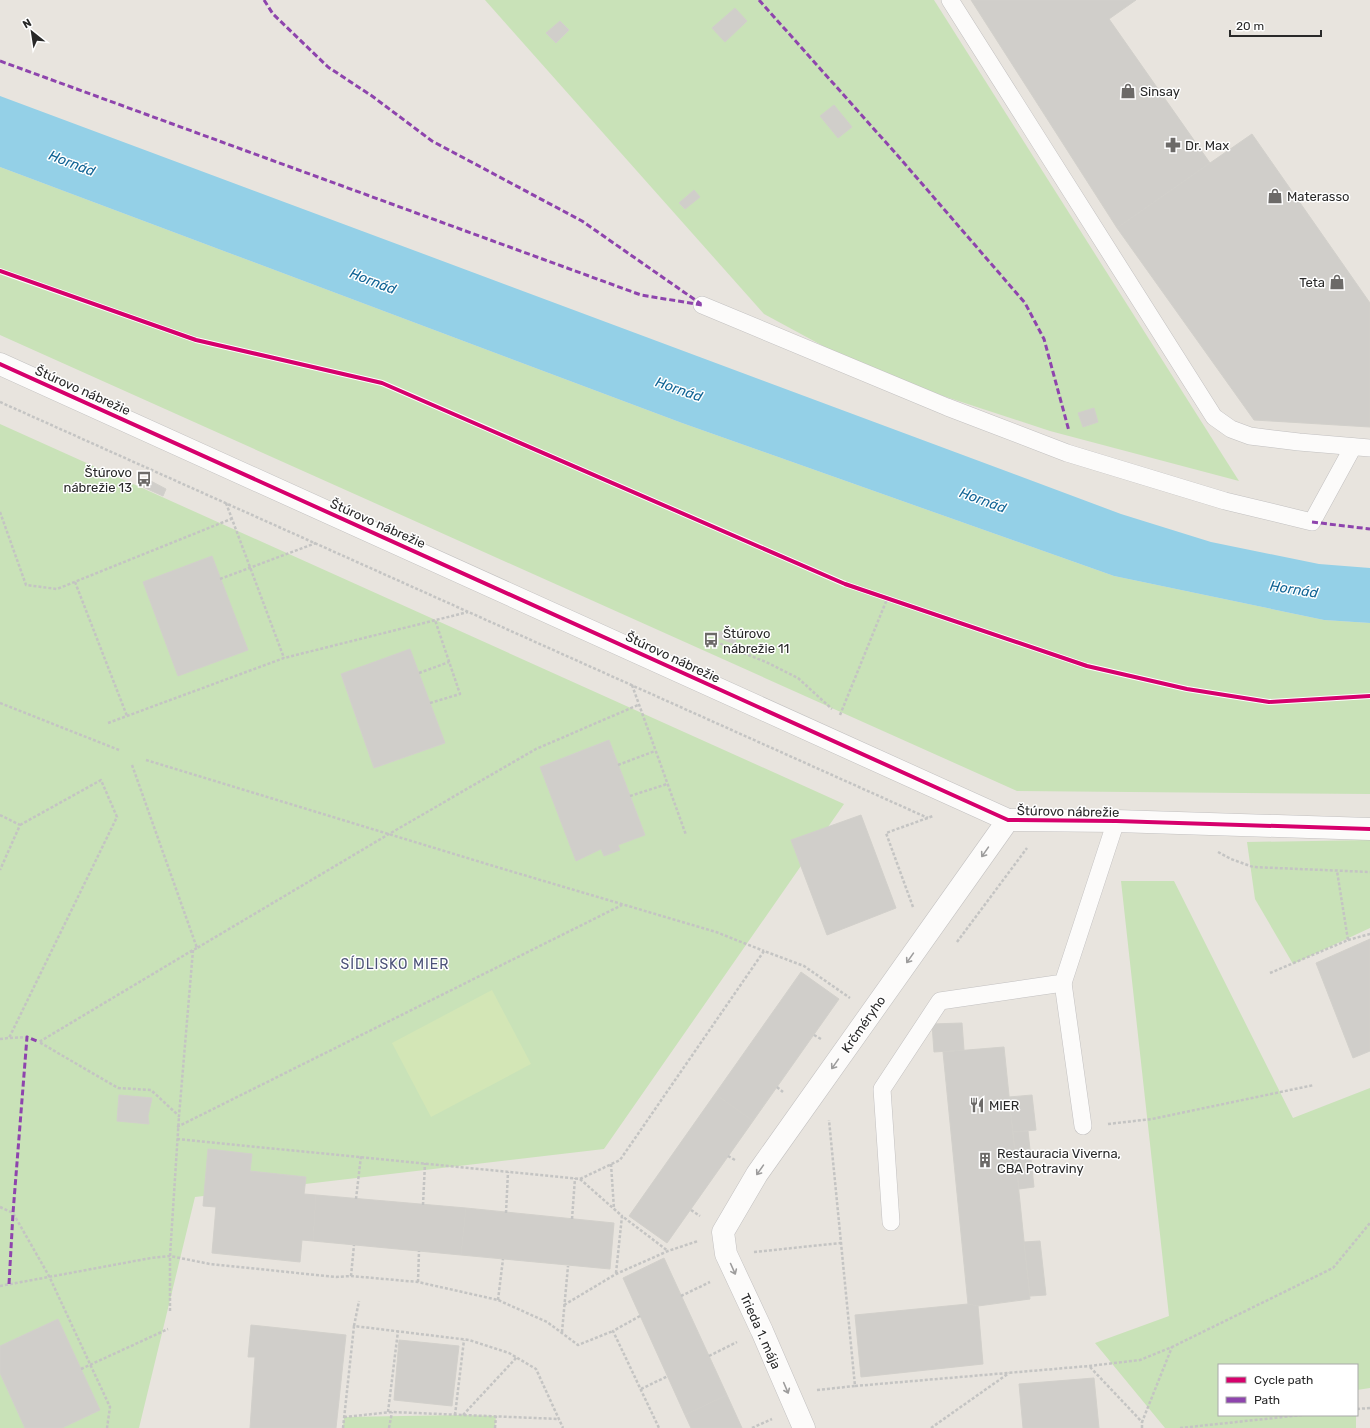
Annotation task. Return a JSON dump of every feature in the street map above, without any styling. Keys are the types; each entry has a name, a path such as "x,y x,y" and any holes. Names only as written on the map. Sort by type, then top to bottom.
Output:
{"street":[{"name":"Štúrovo nábrežie","path":"0,364 1008,820 1116,821 1370,828"},
{"name":"Krčméryho","path":"723,1232 757,1174 1008,820"},
{"name":"Trieda 1. mája","path":"723,1232 730,1262 804,1428"}],"lane":[{"path":"950,0 1214,417 1231,429 1250,436 1370,448"},
{"path":"702,305 947,407 1067,453 1225,501 1312,522 1353,447"},
{"path":"1083,1126 1063,982 1116,821"},
{"path":"891,1222 882,1089 940,1001 1063,982"}],"path":[{"path":"0,402 929,818"},
{"path":"226,503 284,658"},
{"path":"0,512 26,585 57,589 231,518"},
{"path":"220,579 316,543"},
{"path":"75,582 127,716"},
{"path":"880,596 895,601"},
{"path":"711,640 766,662 798,678 840,716 887,598"},
{"path":"108,723 284,658 469,612"},
{"path":"430,704 460,694 435,620"},
{"path":"419,673 449,662"},
{"path":"632,685 686,835"},
{"path":"0,702 119,750"},
{"path":"178,1116 152,1090 118,1088 39,1042 388,834 536,749 638,705"},
{"path":"618,765 655,751"},
{"path":"146,760 716,932 804,966 854,1000"},
{"path":"132,765 197,948"},
{"path":"0,870 20,825 101,780 117,817 9,1038"},
{"path":"630,796 667,784"},
{"path":"0,815 20,825"},
{"path":"914,910 886,833 936,815"},
{"path":"1337,870 1348,940"},
{"path":"177,1127 623,904"},
{"path":"1270,973 1348,940 1370,934"},
{"path":"170,1311 170,1256 177,1127 193,950"},
{"path":"580,1179 620,1160 764,951"},
{"path":"0,1038 27,1037"},
{"path":"1083,1126 1152,1119 1314,1085"},
{"path":"177,1139 361,1156 580,1179 622,1216 668,1251 616,1274 564,1305"},
{"path":"356,1199 361,1156"},
{"path":"423,1205 425,1163"},
{"path":"612,1164 614,1209"},
{"path":"506,1212 508,1172"},
{"path":"572,1219 575,1178"},
{"path":"0,1207 13,1212 49,1276 110,1407 107,1428"},
{"path":"616,1274 622,1216"},
{"path":"855,1386 1089,1366 1140,1360 1172,1347 1333,1268 1370,1223"},
{"path":"681,1296 730,1262 841,1243"},
{"path":"351,1276 354,1245"},
{"path":"418,1282 419,1251"},
{"path":"0,1286 49,1276 170,1256 210,1264 336,1277 351,1276 418,1282 498,1300 547,1322 578,1345 613,1331 640,1316"},
{"path":"498,1300 503,1259"},
{"path":"562,1332 568,1266"},
{"path":"343,1428 354,1326 359,1301"},
{"path":"354,1326 464,1340 509,1353 536,1369 563,1428"},
{"path":"81,1369 168,1329"},
{"path":"388,1412 398,1331"},
{"path":"613,1331 659,1428"},
{"path":"455,1415 464,1340"},
{"path":"1142,1428 1142,1422 1172,1347"},
{"path":"463,1415 517,1357"},
{"path":"1089,1366 1142,1422"},
{"path":"931,1428 1009,1372"},
{"path":"641,1389 668,1376"},
{"path":"1358,1409 1370,1408"},
{"path":"344,1417 392,1412 559,1419"},
{"path":"389,1428 392,1412"},
{"path":"495,1428 496,1416"},
{"path":"1180,1428 1293,1416"}],"green space":[{"path":"485,0 934,0 1239,481 1050,431 873,373 764,314"},
{"path":"0,167 682,423 1114,576 1324,620 1370,623 1370,794 1017,791 0,335"},
{"path":"0,424 844,804 604,1149 195,1197 139,1428 0,1428"},
{"path":"1370,840 1370,928 1293,964 1255,899 1247,842"},
{"path":"1121,881 1174,881 1293,1118 1370,1088 1370,1388 1358,1390 1358,1364 1218,1364 1218,1416 1356,1416 1356,1428 1165,1428 1095,1343 1169,1316"},
{"path":"492,990 531,1064 431,1117 392,1043"},
{"path":"463,1415 496,1416 495,1428 343,1428 344,1417"}],"water":[{"name":"Hornád","path":"0,96 1121,514 1211,542 1319,564 1370,568 1370,623 1324,620 1114,576 682,423 0,167"}],"building":[{"path":"971,0 1136,0 1109,19 1210,163 1117,228"},
{"path":"735,8 747,21 725,42 712,28"},
{"path":"560,21 569,30 556,43 546,33"},
{"path":"834,105 852,127 838,138 820,116"},
{"path":"1252,134 1370,303 1370,427 1254,420 1117,228"},
{"path":"694,190 700,197 685,209 679,203"},
{"path":"1094,408 1098,422 1083,427 1078,413"},
{"path":"147,479 166,489 163,496 143,487"},
{"path":"212,556 248,650 178,676 143,582"},
{"path":"719,631 737,638 734,644 717,637"},
{"path":"410,649 445,743 374,768 341,674"},
{"path":"609,740 645,835 618,845 620,850 604,856 601,849 576,861 540,767"},
{"path":"861,815 896,908 827,935 791,840"},
{"path":"1370,939 1370,1051 1353,1058 1316,963"},
{"path":"801,972 839,999 753,1121 715,1094"},
{"path":"962,1023 964,1050 934,1052 932,1024"},
{"name":"Restauracia Viverna, CBA Potraviny","path":"1004,1047 1030,1299 978,1306 968,1304 943,1052"},
{"path":"715,1094 753,1121 667,1243 629,1216"},
{"path":"119,1095 152,1098 148,1116 149,1124 117,1121"},
{"path":"1032,1095 1036,1130 1013,1132 1009,1097"},
{"path":"1028,1131 1034,1187 1019,1189 1013,1132"},
{"path":"208,1149 252,1154 250,1171 306,1177 304,1194 316,1195 313,1241 302,1240 300,1262 212,1253 216,1207 203,1206"},
{"path":"316,1195 466,1208 461,1255 313,1241"},
{"path":"466,1208 614,1223 610,1269 461,1255"},
{"path":"1040,1241 1046,1295 1030,1296 1024,1242"},
{"path":"664,1258 727,1395 685,1415 623,1278"},
{"path":"968,1304 978,1306 983,1364 861,1377 855,1315"},
{"path":"58,1319 100,1410 62,1428 25,1428 0,1373 0,1346"},
{"path":"251,1325 346,1335 336,1428 250,1428 255,1357 248,1357"},
{"path":"399,1340 459,1346 452,1406 394,1400"},
{"path":"1094,1378 1099,1428 1023,1428 1019,1384"},
{"path":"727,1395 742,1428 691,1428 685,1415"}],"marked path":[{"path":"264,0 273,14 328,67 372,96 432,141 582,221 701,304"},
{"path":"759,0 898,156 1025,303 1044,339 1069,431"},
{"path":"0,61 641,295 702,305"},
{"path":"1312,522 1370,529"},
{"path":"9,1284 27,1037 39,1042"}],"cycle path":[{"path":"0,271 196,340 382,383 845,584 1087,666 1187,689 1269,702 1370,696"},
{"path":"0,364 1008,820 1116,821 1370,829"}],"place":[{"name":"Sinsay","path":"1128,91"},
{"name":"Dr. Max","path":"1173,145"},
{"name":"Materasso","path":"1275,196"},
{"name":"Teta","path":"1337,282"},
{"name":"Štúrovo nábrežie 13","path":"144,479"},
{"name":"Štúrovo nábrežie 11","path":"711,640"},
{"name":"MIER","path":"977,1105"},
{"name":"Restauracia Viverna, CBA Potraviny","path":"985,1160"}],"district":[{"name":"SÍDLISKO MIER","path":"395,964"}]}
